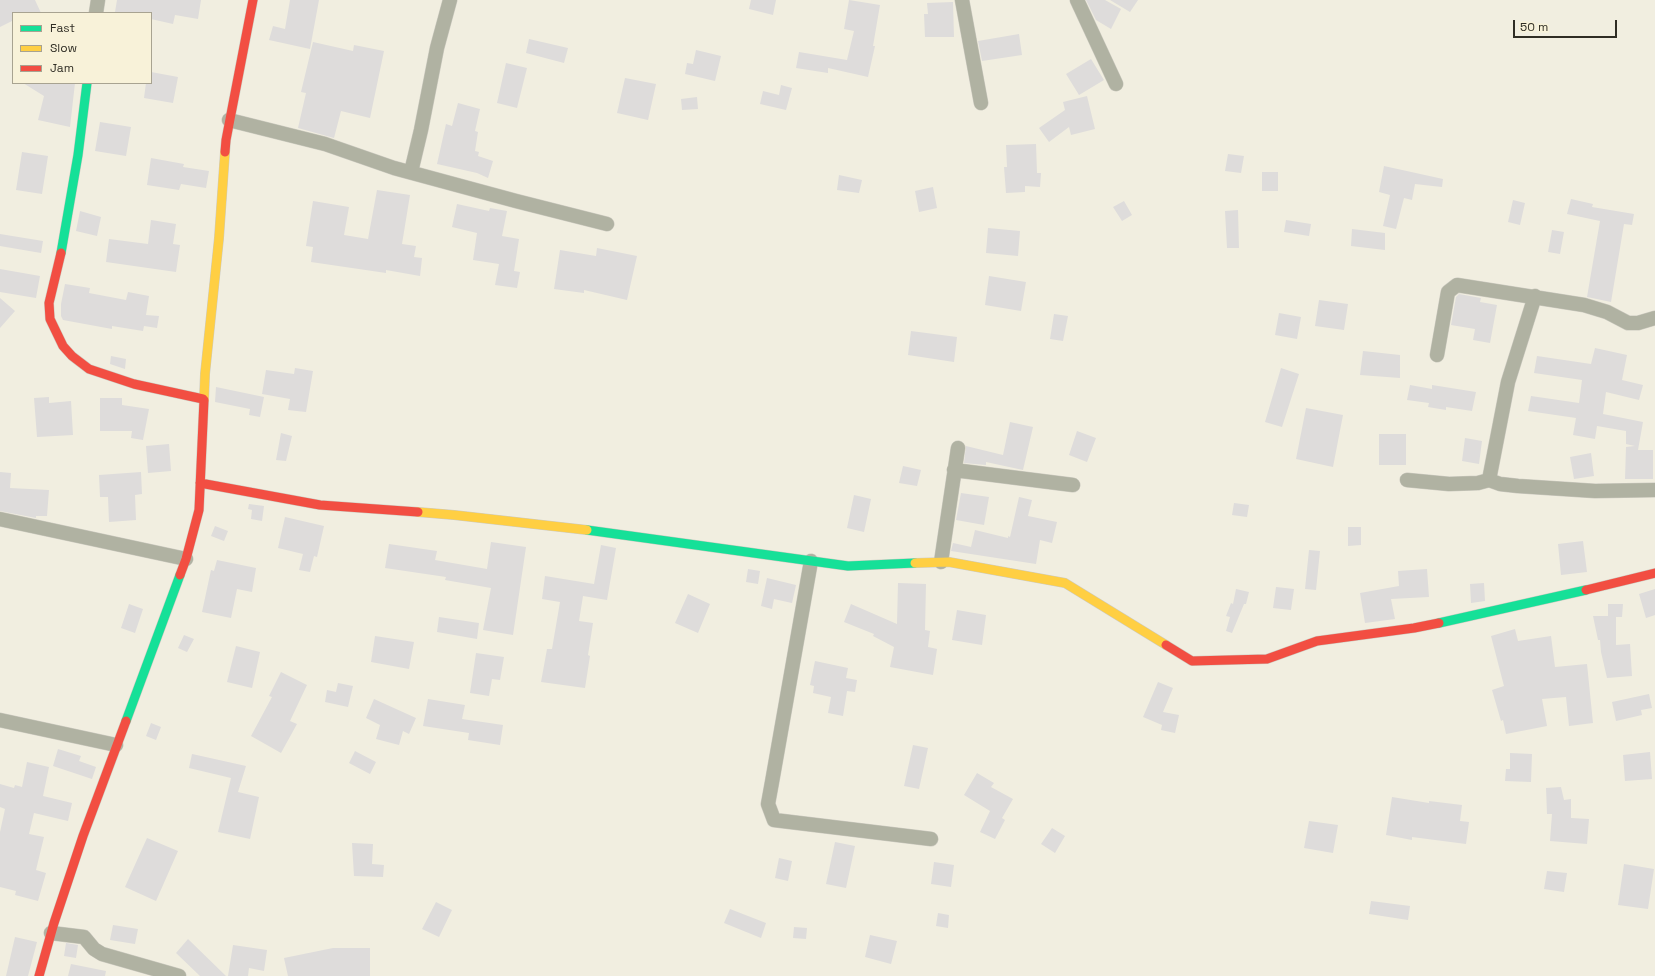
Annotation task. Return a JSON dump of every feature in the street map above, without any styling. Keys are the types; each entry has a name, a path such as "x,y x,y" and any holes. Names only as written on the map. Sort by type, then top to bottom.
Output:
{"street":[{"path":"96,12 98,0"},
{"path":"40,976 51,933 83,836 186,559 199,510 204,399 219,238 226,140 253,0"},
{"path":"411,172 450,0"},
{"path":"962,0 981,103"},
{"path":"1077,0 1116,84"},
{"path":"87,84 78,155 61,252 49,303 50,319 63,346 72,356 89,369 134,384 204,399"},
{"path":"229,120 326,144 411,172 607,224"},
{"path":"1437,355 1448,292 1452,287 1463,285 1584,305 1600,309 1628,323 1638,323 1655,318"},
{"path":"1489,480 1501,409 1535,296"},
{"path":"941,562 958,448"},
{"path":"954,470 1073,485"},
{"path":"1407,480 1449,484 1478,483 1489,480 1500,484 1518,486 1595,491 1655,490"},
{"path":"200,483 320,505 454,515 554,526 848,566 949,562 1065,583 1192,661 1267,659 1317,642 1414,628 1552,599 1655,573"},
{"path":"0,519 186,559"},
{"path":"811,560 768,804 774,820 931,839"},
{"path":"0,720 116,745"},
{"path":"51,933 84,937 94,949 102,954 179,976"}],"building":[{"path":"0,0 35,0 41,12 12,12 12,21 0,27"},
{"path":"117,0 201,0 198,19 175,15 173,24 152,19 152,12 115,12"},
{"path":"290,0 319,0 310,49 269,40 273,26 285,29"},
{"path":"751,0 776,0 773,15 749,9"},
{"path":"849,0 880,5 873,46 875,46 868,77 828,68 828,73 796,68 799,52 847,60 854,31 844,29"},
{"path":"1086,0 1105,0 1121,9 1111,29 1096,20"},
{"path":"1110,0 1138,0 1130,12"},
{"path":"953,2 954,37 925,37 924,14 928,14 927,3"},
{"path":"1019,34 1022,55 982,61 978,41"},
{"path":"529,39 568,48 564,63 526,53"},
{"path":"313,42 353,51 354,45 384,51 370,118 341,111 334,138 298,128 306,93 301,92"},
{"path":"696,50 721,56 715,81 685,74 687,63 693,64"},
{"path":"1091,59 1104,80 1079,95 1066,74"},
{"path":"506,63 527,68 517,108 497,103"},
{"path":"152,72 178,77 173,103 144,98 146,84 152,84"},
{"path":"625,78 656,84 648,120 617,113"},
{"path":"25,84 75,84 70,127 38,120 44,96"},
{"path":"781,85 792,88 786,110 760,104 763,91 779,95"},
{"path":"1087,96 1095,129 1071,135 1069,127 1049,142 1039,128 1065,110 1063,102"},
{"path":"697,97 698,109 682,110 681,99"},
{"path":"458,103 480,109 475,131 478,132 475,151 479,152 478,156 493,161 488,178 477,173 437,164 446,124 452,126"},
{"path":"100,122 131,127 126,156 95,151"},
{"path":"1036,144 1037,173 1041,173 1040,187 1025,186 1025,192 1006,193 1004,167 1007,167 1006,145"},
{"path":"22,152 48,156 42,194 16,190"},
{"path":"1228,154 1244,156 1241,173 1225,171"},
{"path":"151,158 184,164 183,167 209,171 206,188 181,184 179,190 147,185"},
{"path":"1384,166 1443,179 1442,187 1415,184 1412,200 1404,198 1396,229 1383,226 1390,195 1379,192"},
{"path":"1262,172 1278,172 1278,191 1262,191"},
{"path":"839,175 862,180 859,193 837,190"},
{"path":"933,187 937,208 919,212 915,191"},
{"path":"377,190 410,195 402,244 416,246 414,257 422,258 420,276 386,270 386,273 311,262 313,247 306,246 313,201 349,207 344,235 368,239"},
{"path":"1571,199 1593,204 1592,207 1634,214 1632,225 1624,224 1611,302 1587,297 1600,221 1567,214"},
{"path":"1513,200 1525,203 1520,225 1508,222"},
{"path":"1124,201 1132,215 1122,221 1113,207"},
{"path":"457,204 489,211 490,208 507,211 502,236 519,239 514,271 520,272 517,288 495,285 499,264 473,260 477,233 452,227"},
{"path":"1238,210 1239,248 1227,248 1225,211"},
{"path":"80,211 101,217 97,236 76,231"},
{"path":"151,220 176,224 173,244 180,245 176,272 106,262 109,239 148,244"},
{"path":"1286,220 1311,224 1309,236 1284,232"},
{"path":"988,228 1020,231 1018,256 986,253"},
{"path":"1352,229 1385,233 1385,250 1351,246"},
{"path":"1552,230 1564,232 1560,254 1548,252"},
{"path":"0,234 43,241 41,253 0,246"},
{"path":"597,248 637,256 627,300 584,290 584,293 554,289 560,250 596,256"},
{"path":"0,269 40,276 36,298 0,292"},
{"path":"989,276 1026,282 1021,311 985,305"},
{"path":"65,284 90,288 89,293 126,300 128,292 149,296 146,315 159,316 157,328 144,326 143,331 112,326 112,329 63,320 61,316 61,304"},
{"path":"1459,294 1481,298 1480,302 1497,305 1490,343 1473,340 1475,329 1451,325 1456,297"},
{"path":"0,298 15,311 0,328"},
{"path":"1319,300 1348,304 1344,330 1315,326"},
{"path":"1279,313 1301,317 1297,339 1275,335"},
{"path":"1054,314 1068,316 1063,341 1050,339"},
{"path":"911,331 957,337 954,362 908,355"},
{"path":"1595,348 1627,355 1622,380 1643,385 1639,400 1606,392 1603,414 1643,422 1638,450 1653,450 1653,479 1625,479 1626,447 1635,446 1626,444 1626,431 1597,426 1595,439 1573,435 1576,418 1528,411 1531,396 1579,403 1582,380 1534,373 1537,356 1591,364"},
{"path":"1363,351 1400,355 1400,378 1360,375"},
{"path":"111,356 126,359 125,369 110,364"},
{"path":"295,368 313,371 306,412 288,410 290,399 262,394 266,370 294,374"},
{"path":"1281,368 1299,374 1282,427 1265,422"},
{"path":"1410,385 1432,389 1432,385 1476,392 1472,411 1446,407 1446,410 1428,407 1429,403 1407,400"},
{"path":"216,387 264,397 260,417 249,415 250,409 215,402"},
{"path":"49,397 49,403 71,401 73,435 37,437 34,398"},
{"path":"100,398 122,398 122,405 149,409 143,440 131,438 132,431 100,431"},
{"path":"1306,408 1343,415 1333,467 1296,459"},
{"path":"1010,422 1033,427 1023,470 986,462 986,465 964,463 966,446 1003,455"},
{"path":"1077,431 1096,438 1087,462 1069,455"},
{"path":"281,433 292,436 286,461 276,460"},
{"path":"1379,434 1406,434 1406,465 1379,465"},
{"path":"1465,438 1482,441 1479,464 1462,461"},
{"path":"169,444 171,471 148,473 146,446"},
{"path":"1591,453 1594,476 1574,479 1570,457"},
{"path":"903,466 921,470 917,486 899,483"},
{"path":"0,472 11,473 10,488 49,490 47,516 36,516 36,518 0,511"},
{"path":"141,472 142,494 135,495 136,520 109,522 108,497 100,497 99,475"},
{"path":"961,493 989,497 984,525 956,520"},
{"path":"854,495 871,499 864,532 847,528"},
{"path":"1019,497 1032,500 1028,516 1057,522 1052,543 1040,540 1036,564 951,551 953,543 971,547 975,530 1008,538 1008,536 1010,537"},
{"path":"1234,503 1249,505 1247,517 1232,515"},
{"path":"249,504 264,506 262,521 251,519 252,510 248,509"},
{"path":"285,517 324,526 317,557 314,556 310,572 299,570 303,554 278,548"},
{"path":"215,526 228,531 224,541 211,536"},
{"path":"1348,527 1361,527 1361,545 1348,546"},
{"path":"1583,541 1587,572 1561,575 1558,544"},
{"path":"491,542 526,547 513,635 483,630 491,588 445,580 446,577 385,568 389,544 437,551 435,560 487,569"},
{"path":"601,545 616,548 607,600 583,596 579,621 593,623 585,688 541,682 547,649 552,649 560,602 542,599 545,576 594,584"},
{"path":"1309,550 1320,551 1316,590 1305,589"},
{"path":"217,560 256,568 252,592 237,589 231,618 202,612 211,570 214,571"},
{"path":"748,569 760,571 758,584 746,582"},
{"path":"1427,569 1429,597 1391,599 1395,619 1365,623 1360,593 1399,586 1398,571"},
{"path":"767,578 796,585 792,603 774,599 772,609 761,606"},
{"path":"898,583 926,584 925,630 930,631 928,647 937,649 933,675 890,667 894,647 873,636 874,634 844,622 851,604 897,624"},
{"path":"1484,583 1485,601 1471,603 1470,584"},
{"path":"1276,587 1294,589 1291,610 1273,608"},
{"path":"1236,589 1249,592 1246,604 1244,604 1232,633 1226,631 1230,617 1226,616 1231,603 1233,604"},
{"path":"1655,589 1655,615 1646,618 1639,594"},
{"path":"688,594 710,604 698,633 675,623"},
{"path":"129,604 143,609 135,633 121,628"},
{"path":"1608,604 1623,604 1622,617 1616,617 1616,645 1630,644 1632,676 1607,678 1600,640 1598,640 1593,616 1608,616"},
{"path":"957,610 986,615 982,645 952,640"},
{"path":"439,617 479,623 477,639 437,632"},
{"path":"1515,629 1518,641 1551,636 1555,667 1587,664 1593,723 1569,726 1566,697 1542,699 1547,726 1506,734 1503,720 1501,721 1492,690 1504,686 1491,636"},
{"path":"184,635 194,639 187,652 178,648"},
{"path":"375,636 414,642 409,669 371,662"},
{"path":"236,646 260,652 252,688 227,682"},
{"path":"476,653 504,657 500,680 492,679 489,696 470,693"},
{"path":"815,661 848,668 846,678 857,680 855,692 847,691 843,716 828,713 831,697 813,693 814,686 810,685"},
{"path":"281,672 307,685 290,721 297,724 281,753 251,736 272,697 269,696"},
{"path":"1158,682 1173,688 1163,712 1179,715 1175,733 1161,730 1162,725 1143,717"},
{"path":"338,683 353,686 348,707 325,702 327,690 336,692"},
{"path":"1649,694 1652,708 1641,710 1642,715 1616,721 1612,702"},
{"path":"374,699 416,718 409,734 403,731 399,745 376,739 380,725 366,718"},
{"path":"428,699 465,705 462,719 503,725 500,745 468,740 469,733 423,726"},
{"path":"151,723 161,727 156,740 146,736"},
{"path":"913,745 928,748 919,789 904,786"},
{"path":"58,749 81,756 79,761 96,767 92,779 53,766"},
{"path":"355,751 376,762 370,774 349,763"},
{"path":"1650,752 1652,779 1625,781 1623,755"},
{"path":"1510,753 1532,754 1531,782 1505,781 1506,769 1510,769"},
{"path":"192,754 246,766 238,792 259,797 250,839 218,832 231,778 189,768"},
{"path":"27,762 49,767 43,796 72,803 68,821 34,813 29,834 44,837 36,870 46,873 38,901 15,895 16,891 0,887 0,832 5,809 0,807 0,784 14,788 15,785 22,787"},
{"path":"977,773 994,783 991,787 1013,799 1002,818 1005,820 995,839 980,832 990,811 964,795"},
{"path":"1561,787 1564,800 1571,799 1571,818 1589,819 1587,844 1550,841 1552,814 1547,814 1546,788"},
{"path":"1392,797 1429,803 1429,801 1462,805 1460,821 1469,822 1466,844 1412,837 1412,840 1386,835"},
{"path":"1309,821 1338,825 1333,853 1304,848"},
{"path":"1052,828 1065,836 1055,853 1041,844"},
{"path":"147,838 178,851 156,901 125,887"},
{"path":"835,842 855,846 846,888 826,884"},
{"path":"352,843 373,844 372,864 384,865 383,877 354,876"},
{"path":"779,858 792,861 788,881 775,878"},
{"path":"934,862 954,865 951,887 931,884"},
{"path":"1624,864 1654,869 1648,909 1618,905"},
{"path":"1547,871 1567,873 1564,892 1544,889"},
{"path":"1371,901 1410,906 1408,920 1369,914"},
{"path":"436,902 452,910 439,937 422,929"},
{"path":"730,909 766,923 761,938 724,923"},
{"path":"938,913 949,915 948,928 936,926"},
{"path":"113,925 138,929 135,944 110,940"},
{"path":"794,927 807,928 806,939 793,938"},
{"path":"870,935 897,941 891,964 865,957"},
{"path":"15,937 37,942 28,976 6,976"},
{"path":"188,939 226,976 200,976 176,953"},
{"path":"66,943 78,945 76,958 64,956"},
{"path":"233,945 267,950 264,971 249,968 248,976 228,976"},
{"path":"333,948 370,948 370,976 288,976 284,958"},
{"path":"71,964 106,971 105,976 68,976"}],"traffic: fast":[{"path":"61,253 78,155 87,84"},
{"path":"587,530 848,566 915,563"},
{"path":"126,721 180,575"},
{"path":"1439,623 1586,590"}],"traffic: slow":[{"path":"204,400 205,374 219,238 225,152"},
{"path":"418,512 587,530"},
{"path":"915,563 949,562 1065,583 1166,645"}],"traffic: jam":[{"path":"225,152 253,0"},
{"path":"61,253 49,303 50,319 63,346 72,356 89,369 134,384 203,399"},
{"path":"180,575 186,559 199,510 204,400"},
{"path":"200,483 320,505 418,512"},
{"path":"1586,590 1655,573"},
{"path":"1166,645 1192,661 1267,659 1317,641 1414,628 1439,623"},
{"path":"39,976 54,923 83,836 126,721"}]}
